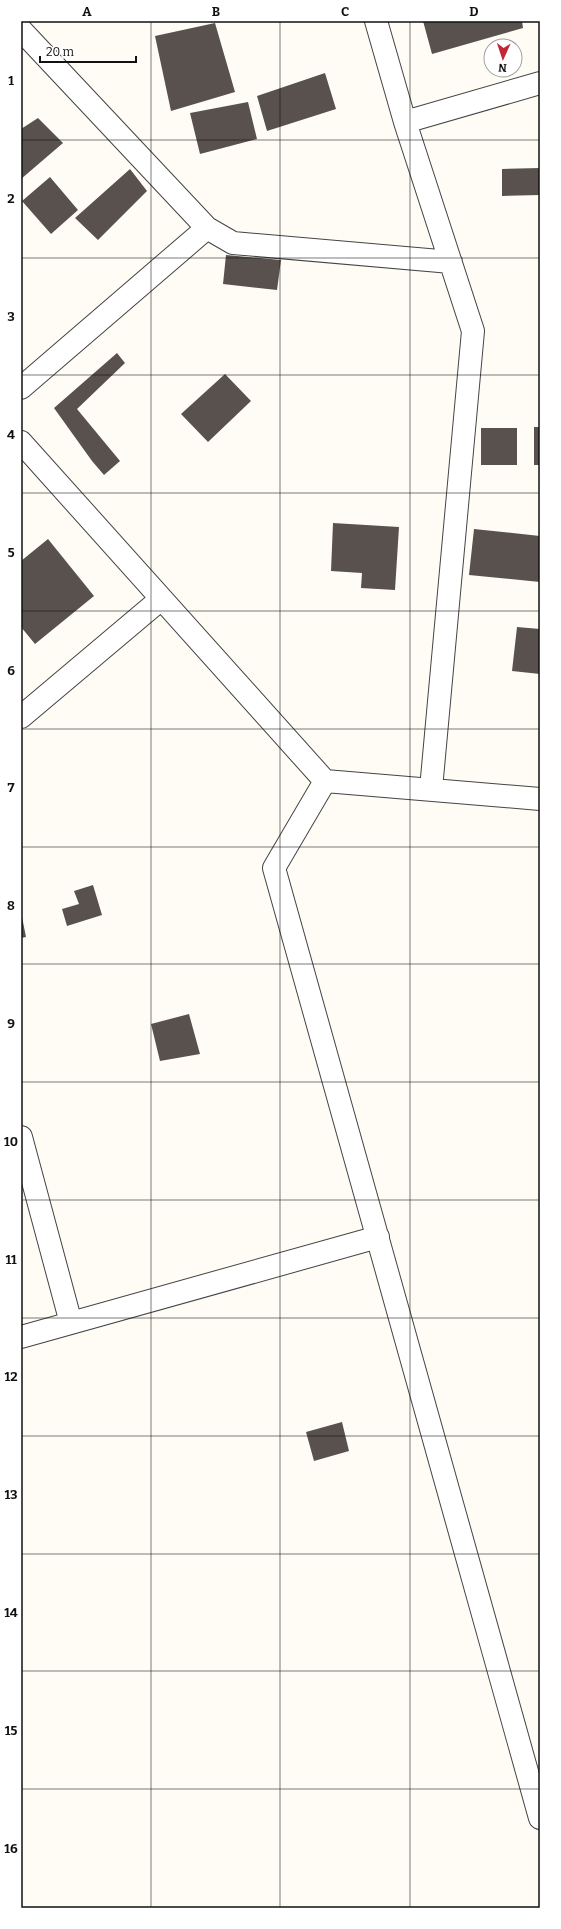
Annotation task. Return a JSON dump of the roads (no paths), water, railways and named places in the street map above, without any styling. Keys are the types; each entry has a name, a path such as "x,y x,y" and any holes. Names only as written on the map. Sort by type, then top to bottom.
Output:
{"street":[{"path":"376,21 405,122 473,331 431,790"},
{"path":"21,30 207,228 233,243 450,262"},
{"path":"405,122 540,83"},
{"path":"21,388 207,228"},
{"path":"21,442 325,781 540,799"},
{"path":"21,717 161,599"},
{"path":"325,781 274,868 540,1818"},
{"path":"21,1137 71,1323"},
{"path":"21,1337 378,1237"}]}
